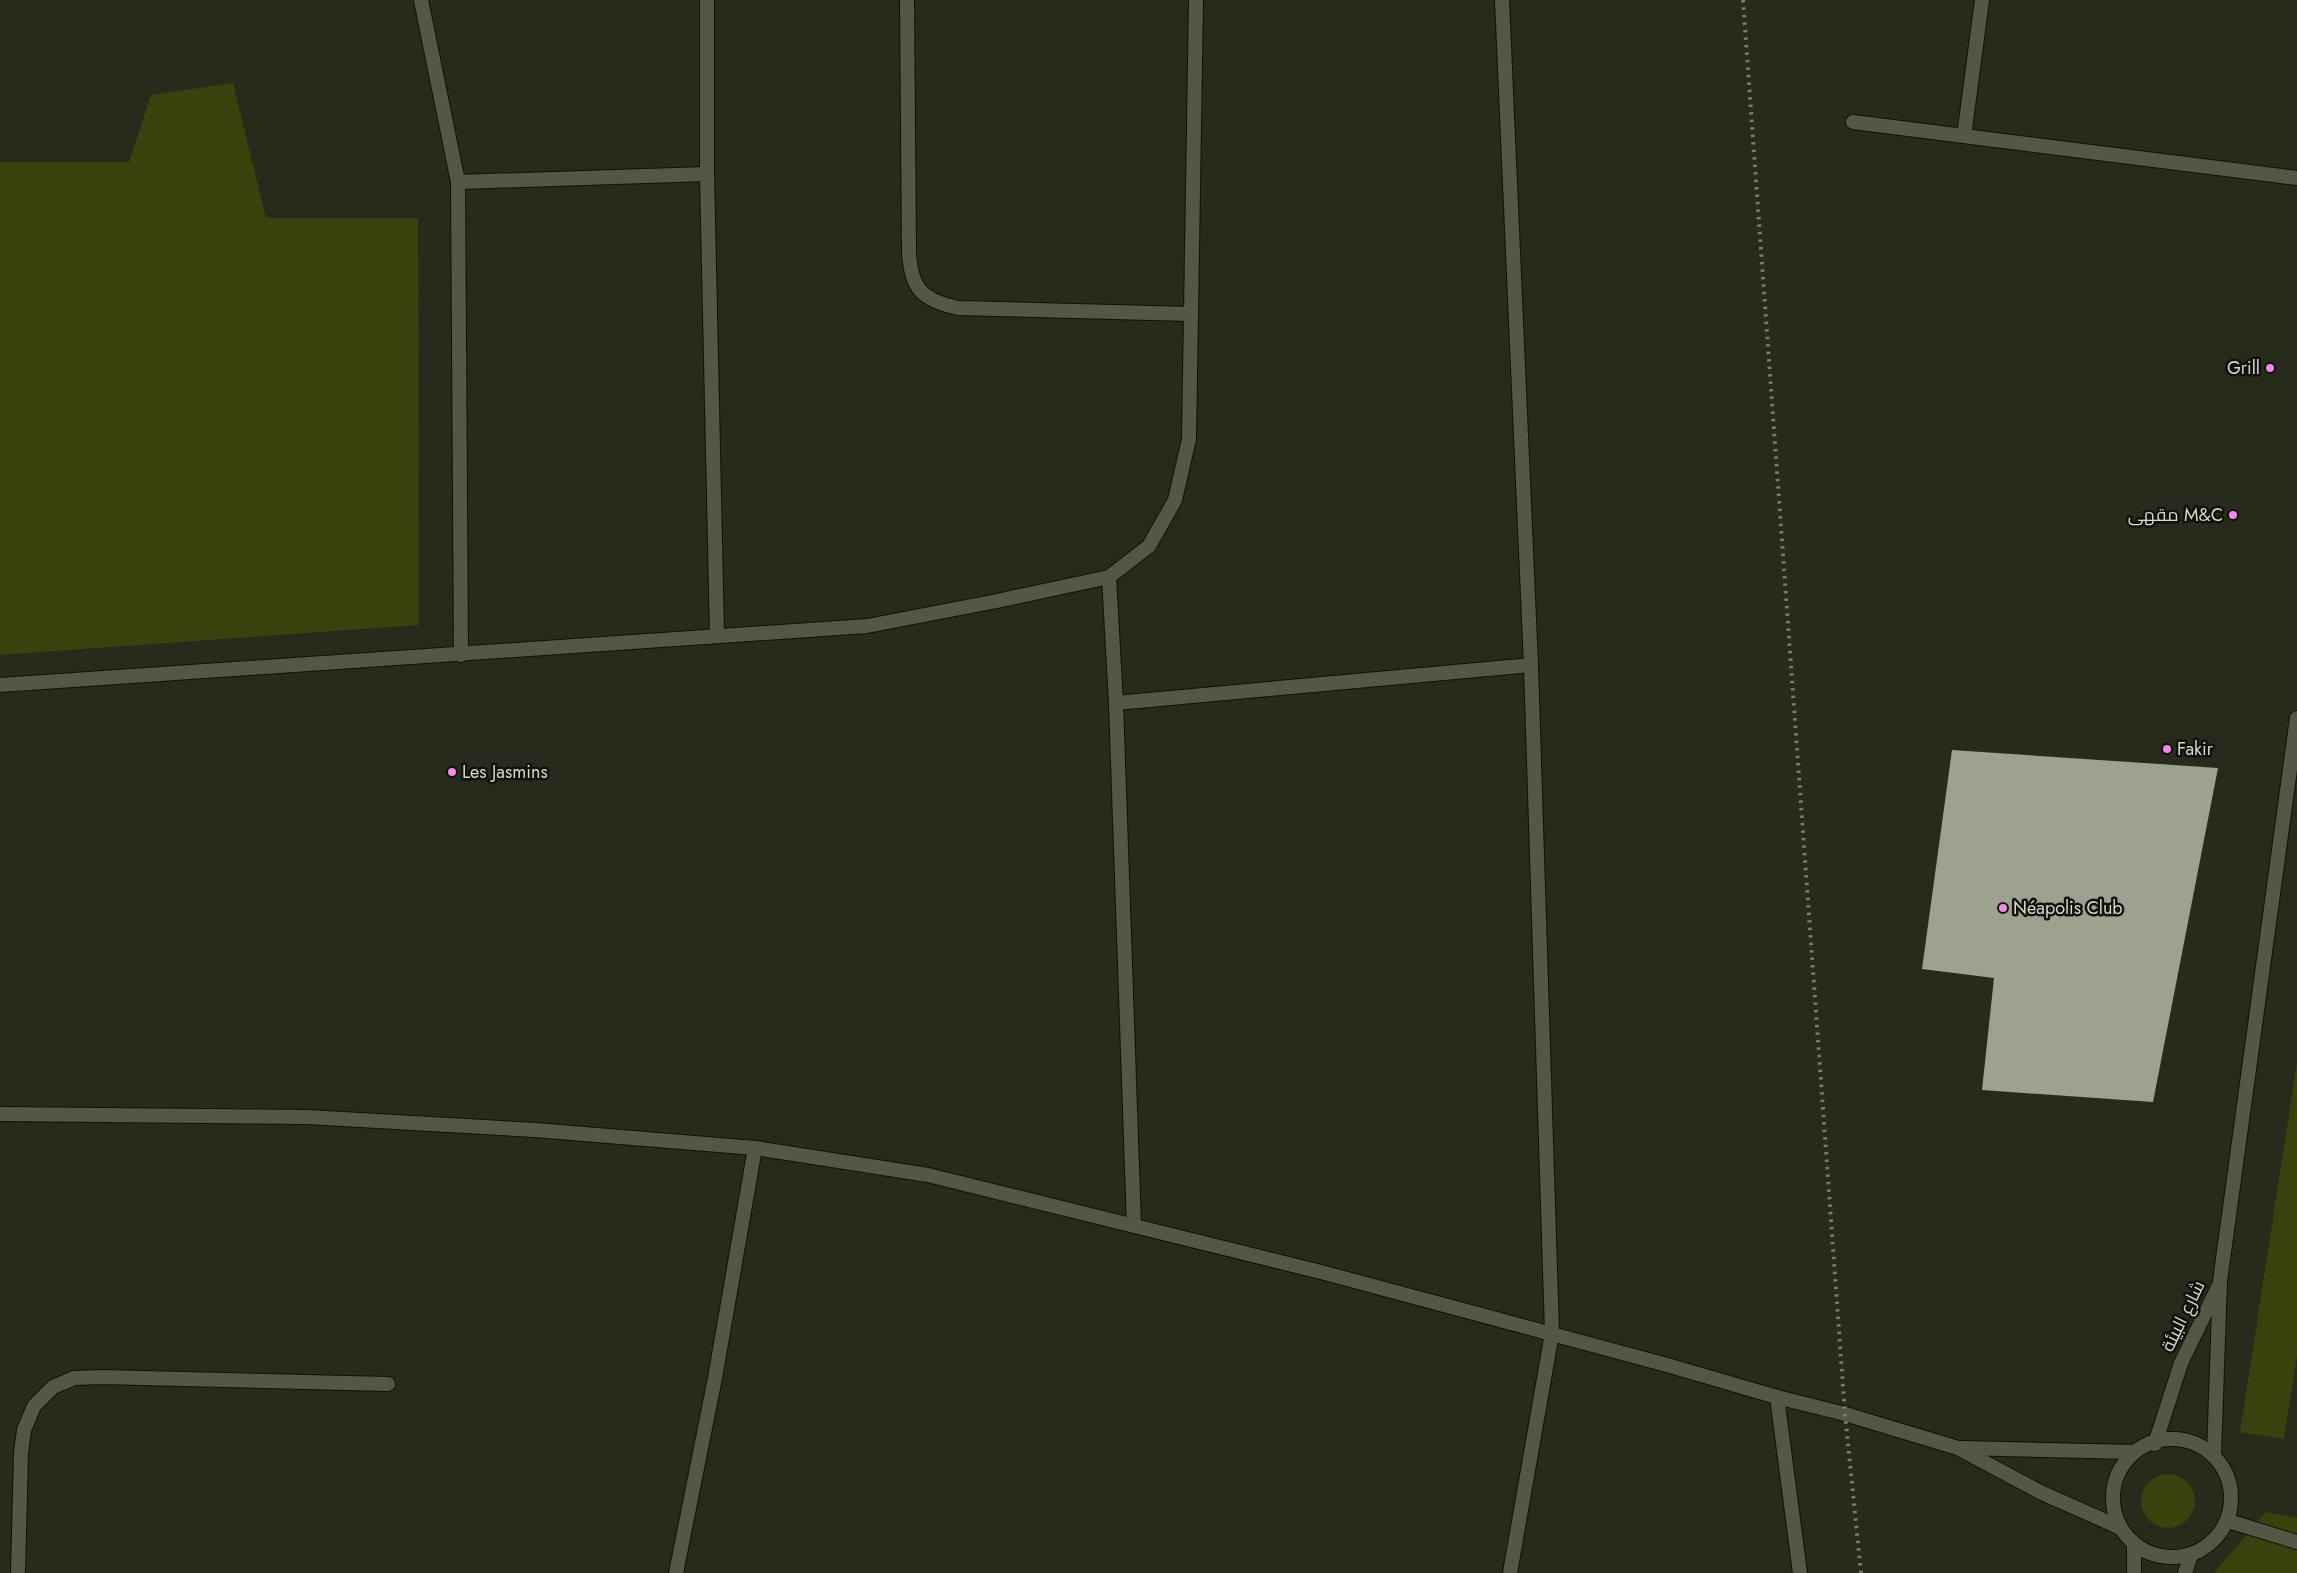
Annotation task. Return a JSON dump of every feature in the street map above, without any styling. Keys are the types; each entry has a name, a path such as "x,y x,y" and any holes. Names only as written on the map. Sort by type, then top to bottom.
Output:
{"street":[{"path":"421,0 458,182 461,655"},
{"path":"707,0 706,174 717,635"},
{"path":"907,0 909,252 910,274 919,291 937,303 958,308 1191,314"},
{"path":"0,685 867,626 1109,577 1149,546 1175,500 1189,439 1196,0"},
{"path":"1502,0 1531,665 1552,1333 1510,1573"},
{"path":"1964,136 1982,0"},
{"path":"1852,122 2297,178"},
{"path":"458,182 706,174"},
{"path":"1109,577 1116,703 1134,1226"},
{"path":"1116,703 1531,665"},
{"path":"2220,1282 2297,718"},
{"path":"0,1114 307,1117 536,1130 755,1148 928,1175 1321,1272 1552,1333 1777,1397 1845,1414 1958,1448 2040,1492 2120,1528"},
{"path":"676,1573 715,1378 755,1148"},
{"name":"شارع البيئة","path":"2155,1444 2181,1363 2220,1282"},
{"name":"شارع البيئة","path":"2214,1454 2220,1282"},
{"path":"18,1573 21,1453 24,1430 34,1406 53,1387 74,1378 102,1377 388,1384"},
{"path":"1777,1397 1800,1573"},
{"path":"1958,1448 2135,1452 2173,1438 2195,1442 2214,1454 2228,1474 2232,1497 2228,1521 2213,1542 2191,1555 2161,1558 2134,1544 2120,1528 2113,1508 2113,1487 2121,1467 2135,1452"},
{"path":"2228,1521 2297,1542"},
{"path":"2134,1544 2134,1573"},
{"path":"2185,1573 2191,1555"}],"green space":[{"path":"233,83 266,218 418,218 419,625 0,655 0,162 129,162 151,95"},
{"path":"2297,1062 2297,1356 2284,1439 2240,1432"},
{"path":"2163,1474 2173,1474 2183,1478 2191,1486 2195,1501 2191,1516 2183,1524 2173,1528 2163,1528 2153,1524 2145,1516 2141,1506 2141,1496 2145,1486 2153,1478"},
{"path":"2266,1512 2297,1518 2297,1573 2214,1573"}],"building":[{"path":"1952,750 2218,768 2153,1102 1982,1090 1994,978 1922,969"}],"railway":[{"path":"1743,0 1845,1414 1861,1573"}],"place":[{"name":"Grill","path":"2270,368"},
{"name":"مقهى M&C","path":"2233,515"},
{"name":"Fakir","path":"2167,749"},
{"name":"Les Jasmins","path":"452,772"},
{"name":"Néapolis Club","path":"2003,908"}]}
